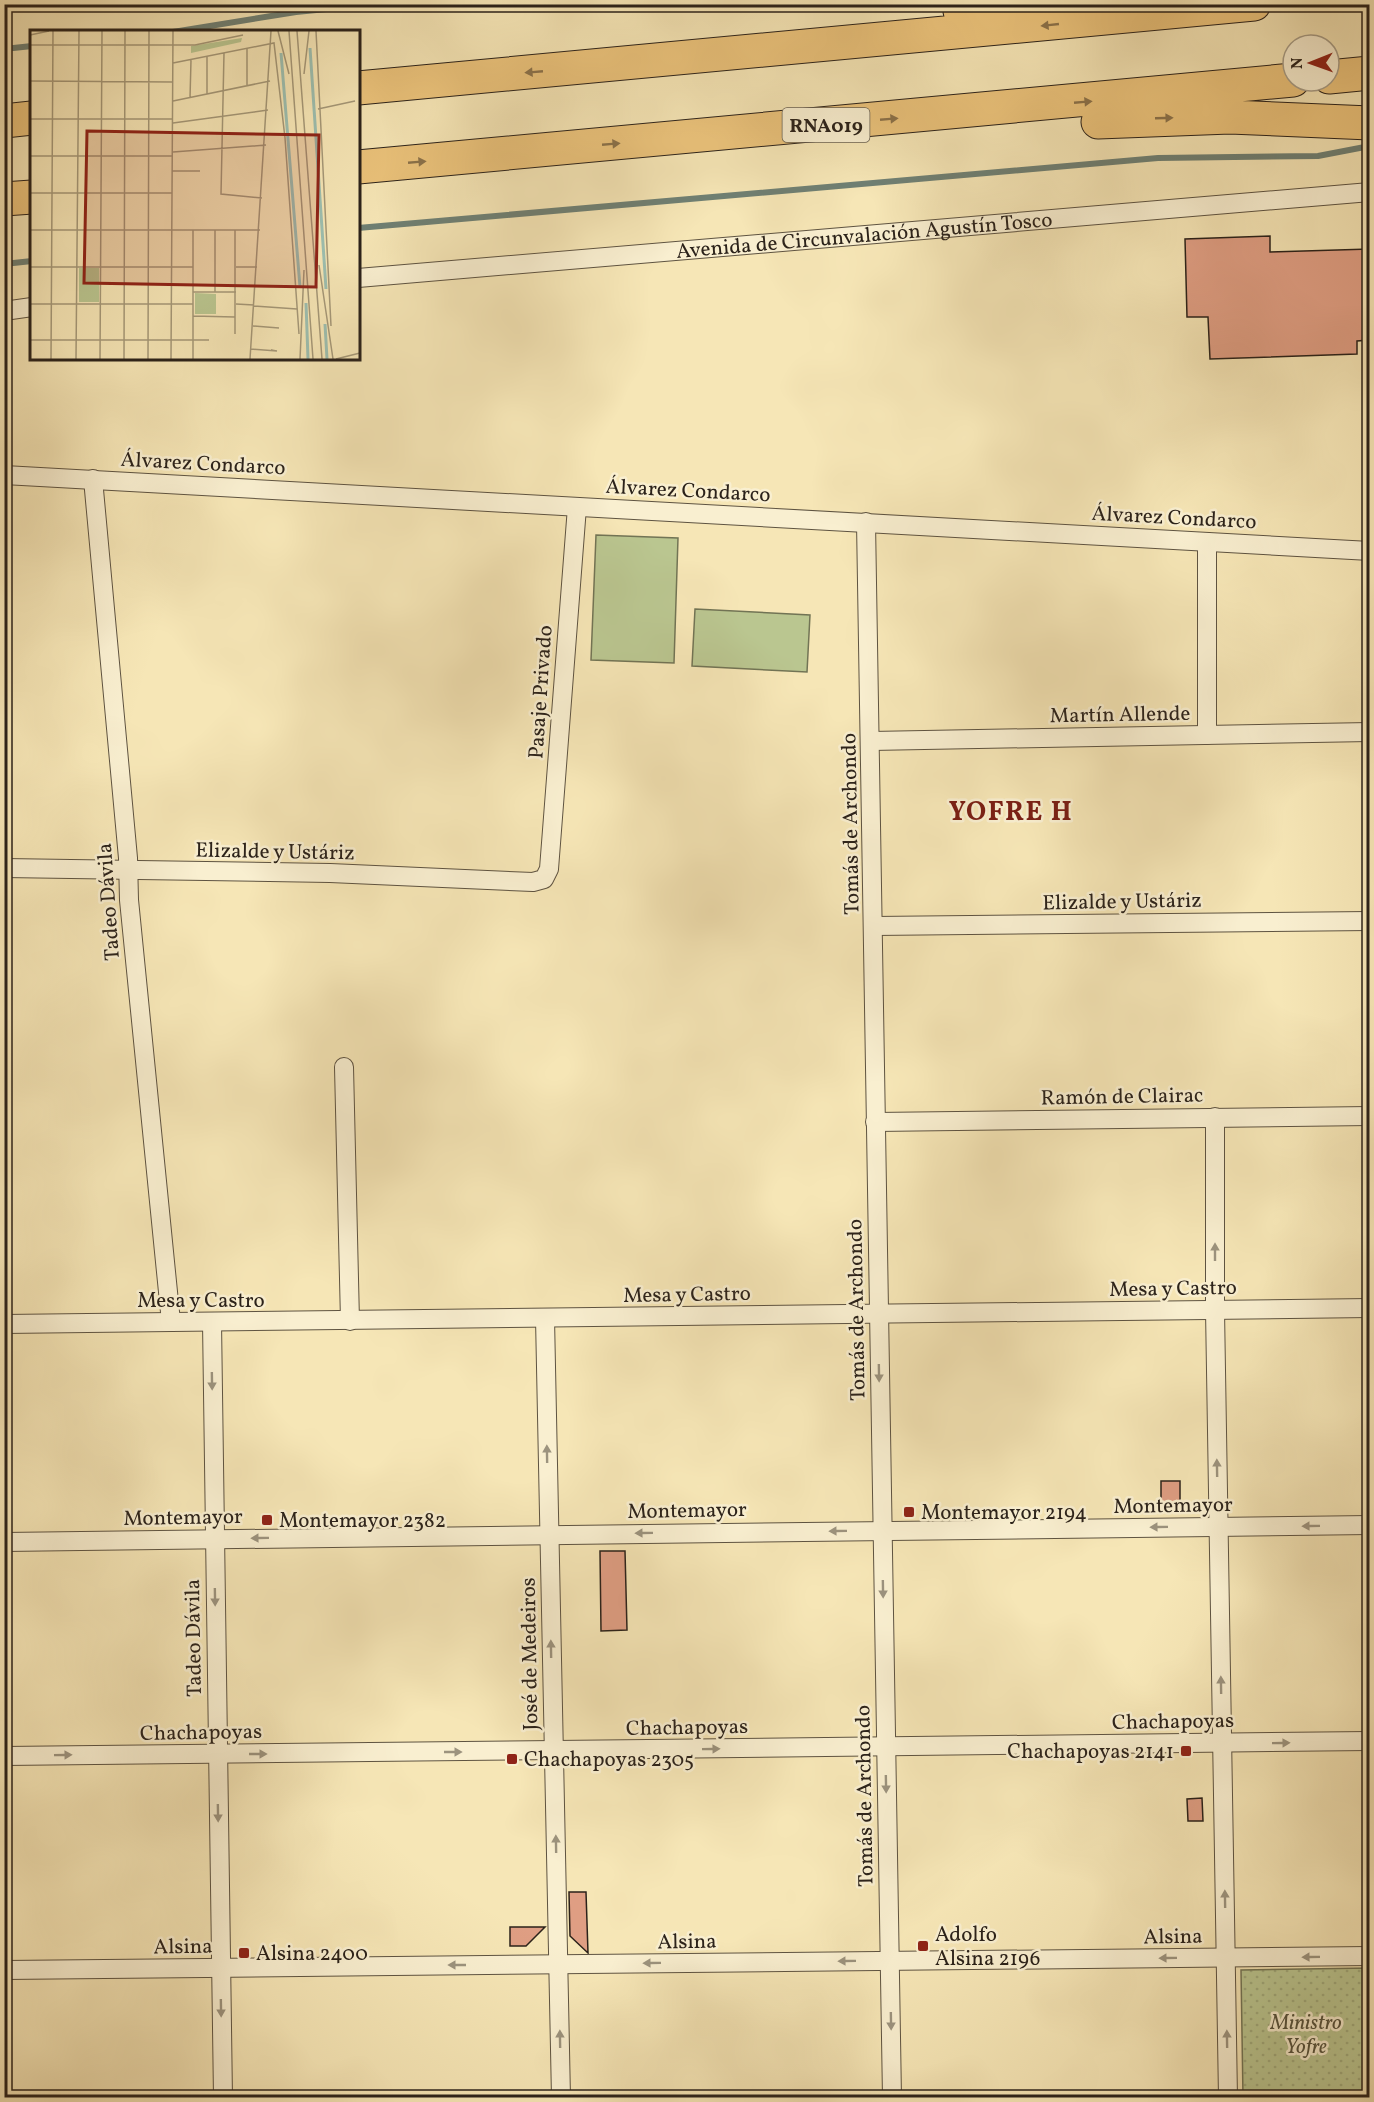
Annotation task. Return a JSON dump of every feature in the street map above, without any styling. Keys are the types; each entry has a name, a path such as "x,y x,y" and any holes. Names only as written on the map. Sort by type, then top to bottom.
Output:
{"highway":[{"path":"592,66 724,34 1017,4"},
{"path":"360,88 1254,4"},
{"path":"1341,76 1370,73"},
{"name":"RNA019","path":"360,167 959,113 1281,81"},
{"path":"959,113 1065,124 1132,119 1230,117 1370,123"},
{"path":"4,121 30,118"},
{"path":"4,199 30,196"}],"street":[{"name":"Avenida de Circunvalación Agustín Tosco","path":"360,278 1370,192"},
{"path":"4,311 30,307"},
{"name":"Álvarez Condarco","path":"4,475 1370,551"},
{"name":"Tadeo Dávila","path":"93,479 129,900 171,1322"},
{"name":"Pasaje Privado","path":"544,879 549,869 577,507"},
{"name":"Tomás de Archondo","path":"866,522 872,741 878,1314 892,2097"},
{"path":"1207,542 1208,735"},
{"name":"Martín Allende","path":"872,741 1370,732"},
{"name":"Elizalde y Ustáriz","path":"4,868 330,873 532,882 544,879"},
{"name":"Elizalde y Ustáriz","path":"874,926 1370,921"},
{"path":"344,1067 350,1321"},
{"name":"Ramón de Clairac","path":"876,1122 1370,1116"},
{"path":"1215,1117 1215,1310 1228,2097"},
{"name":"Mesa y Castro","path":"4,1324 1370,1308"},
{"name":"José de Medeiros","path":"545,1318 561,2097"},
{"name":"Tadeo Dávila","path":"212,1322 223,2097"},
{"name":"Montemayor","path":"4,1542 1370,1525"},
{"name":"Chachapoyas","path":"4,1756 1370,1742"},
{"name":"Alsina","path":"4,1970 1370,1956"}],"green space":[{"path":"596,535 678,538 674,663 591,660"},
{"path":"695,609 810,615 807,672 692,666"},
{"name":"Ministro Yofre","path":"1369,1968 1369,2097 1243,2097 1241,1970"}],"building":[{"path":"1270,236 1270,252 1370,249 1370,340 1357,341 1357,354 1210,359 1208,317 1187,317 1185,239"},
{"path":"1161,1481 1180,1481 1180,1506 1161,1506"},
{"path":"600,1551 625,1551 627,1630 601,1631"},
{"path":"1202,1798 1203,1821 1188,1821 1187,1799"},
{"path":"569,1892 586,1892 588,1953 570,1936"},
{"path":"510,1927 545,1927 526,1946 510,1946"}],"waterway":[{"path":"185,30 296,12 377,4"},
{"path":"4,49 30,46"},
{"path":"360,228 1158,158 1318,156 1370,146"},
{"path":"4,264 30,261"}],"place":[{"name":"Montemayor 2194","path":"909,1512"},
{"name":"Montemayor 2382","path":"267,1520"},
{"name":"Chachapoyas 2141","path":"1186,1751"},
{"name":"Chachapoyas 2305","path":"512,1759"},
{"name":"Adolfo Alsina 2196","path":"923,1946"},
{"name":"Alsina 2400","path":"244,1953"}],"district":[{"name":"YOFRE H","path":"1011,811"}]}
